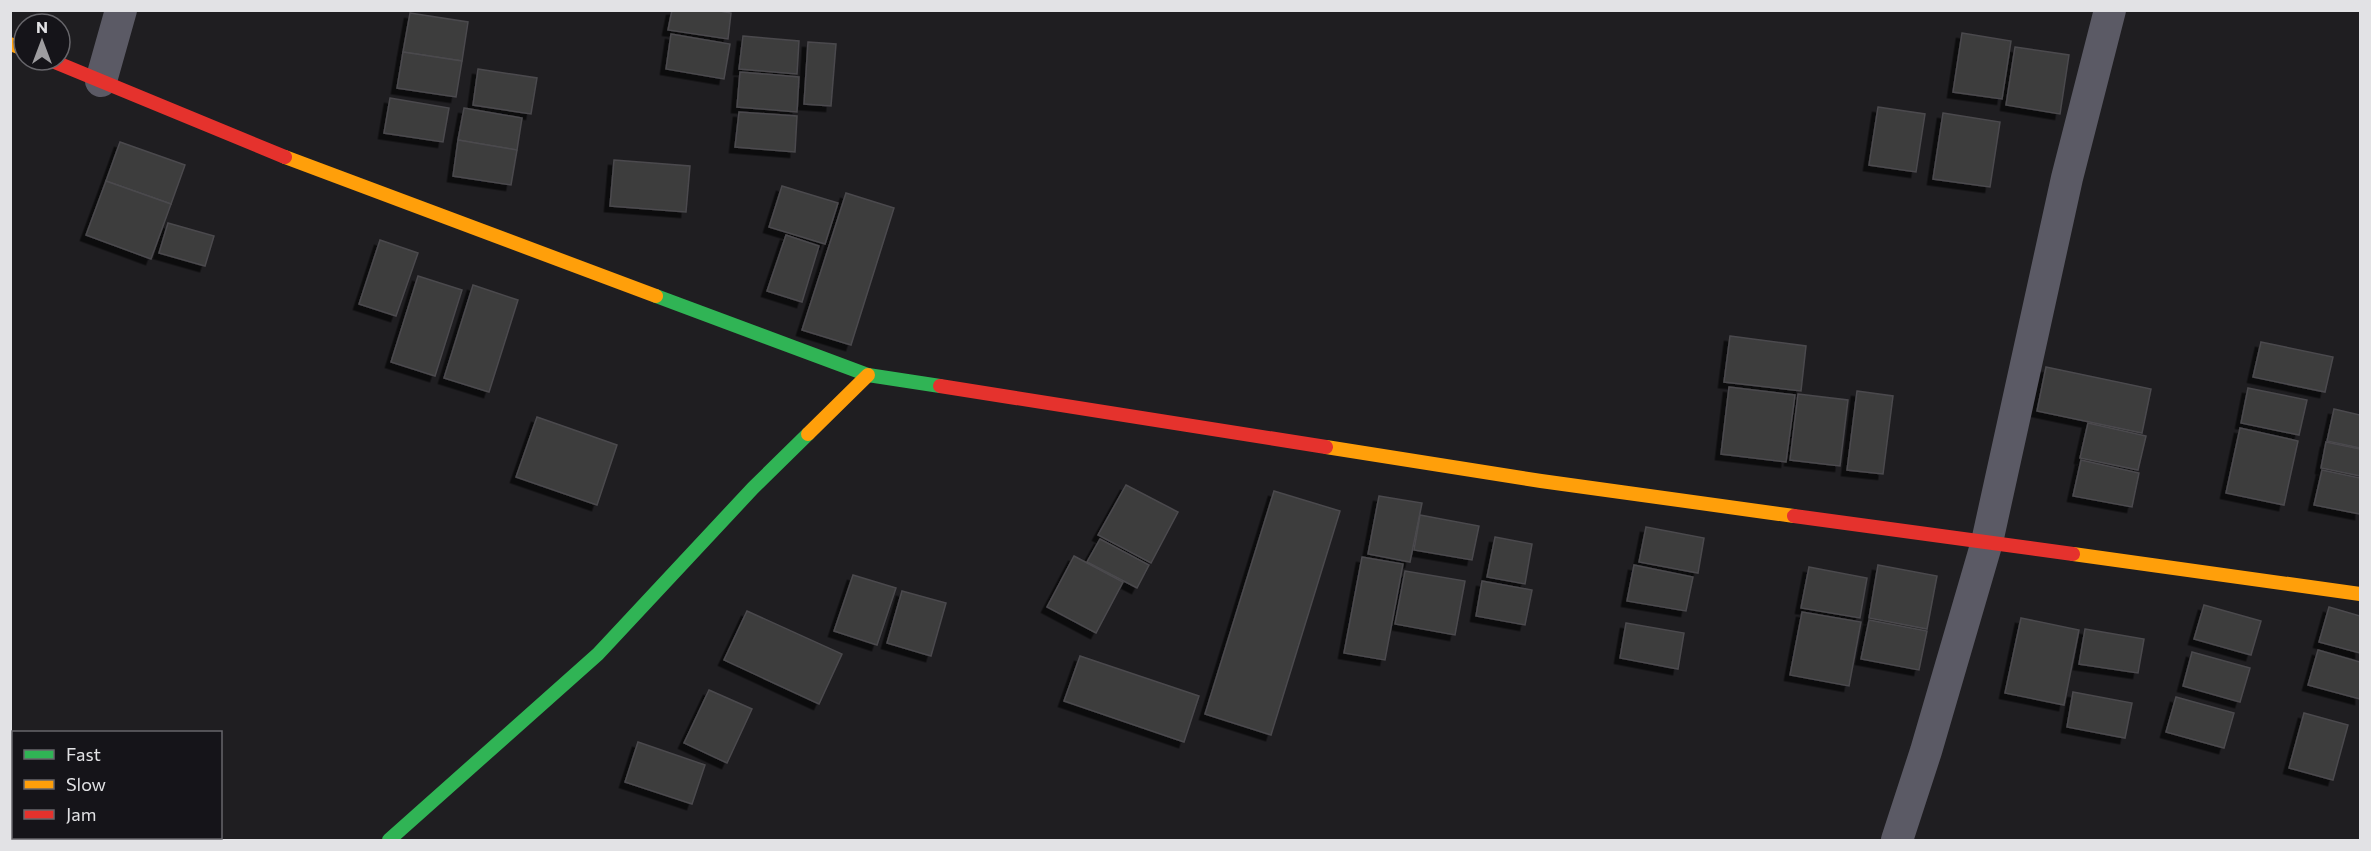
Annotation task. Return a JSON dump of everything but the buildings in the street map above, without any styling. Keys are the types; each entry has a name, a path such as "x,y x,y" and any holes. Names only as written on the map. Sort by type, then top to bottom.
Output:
{"street":[{"path":"101,81 121,10"},
{"path":"1897,840 1926,751 1987,542 2067,178 2110,10"},
{"path":"72,69 278,154 868,375 1541,481 2361,594"},
{"path":"389,840 598,654 753,488 868,375"}],"traffic: fast":[{"path":"656,296 868,375 940,386"},
{"path":"389,840 598,654 753,488 808,434"}],"traffic: slow":[{"path":"285,157 656,296"},
{"path":"808,434 868,375"},
{"path":"1326,447 1541,481 1794,516"},
{"path":"2073,554 2360,594"}],"traffic: jam":[{"path":"72,69 285,157"},
{"path":"940,386 1326,447"},
{"path":"1794,516 2073,554"}]}
